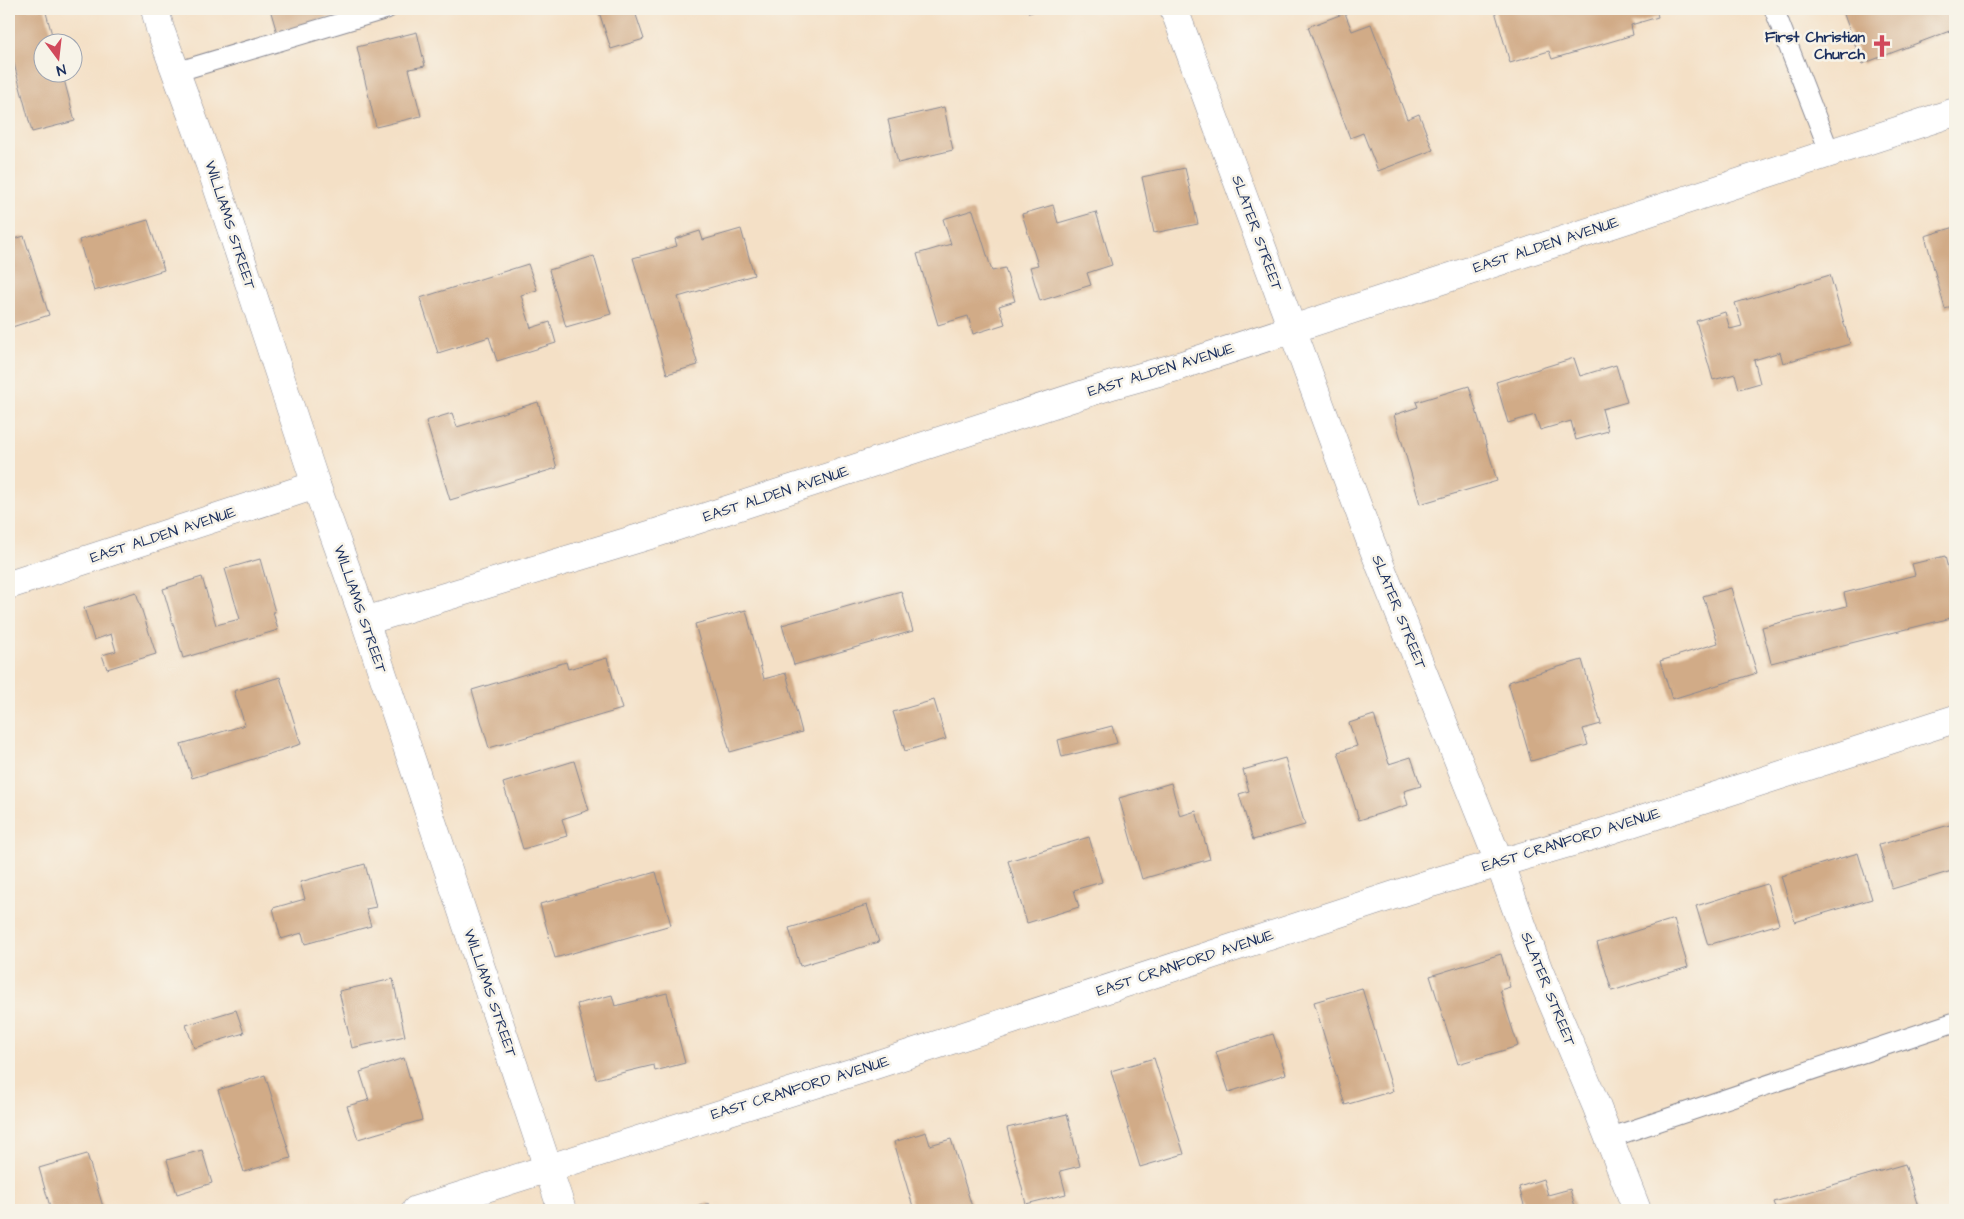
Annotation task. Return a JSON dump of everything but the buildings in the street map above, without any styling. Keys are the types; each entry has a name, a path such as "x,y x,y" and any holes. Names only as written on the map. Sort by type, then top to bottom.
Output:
{"street":[{"name":"WILLIAMS STREET","path":"155,9 210,165 316,484 365,622 562,1210"},
{"name":"SLATER STREET","path":"1174,9 1370,540 1499,862 1539,972 1609,1138 1637,1210"},
{"name":"EAST ALDEN AVENUE","path":"365,622 653,534 1103,388 1173,368 1955,112"},
{"name":"EAST ALDEN AVENUE","path":"9,586 316,484"},
{"name":"EAST CRANFORD AVENUE","path":"416,1210 863,1069 1402,892 1579,840 1955,719"}],"lane":[{"path":"176,72 387,9"},
{"path":"1774,9 1830,153"},
{"path":"1609,1138 1955,1022"}],"place":[{"name":"First Christian Church","path":"1882,46"}]}
